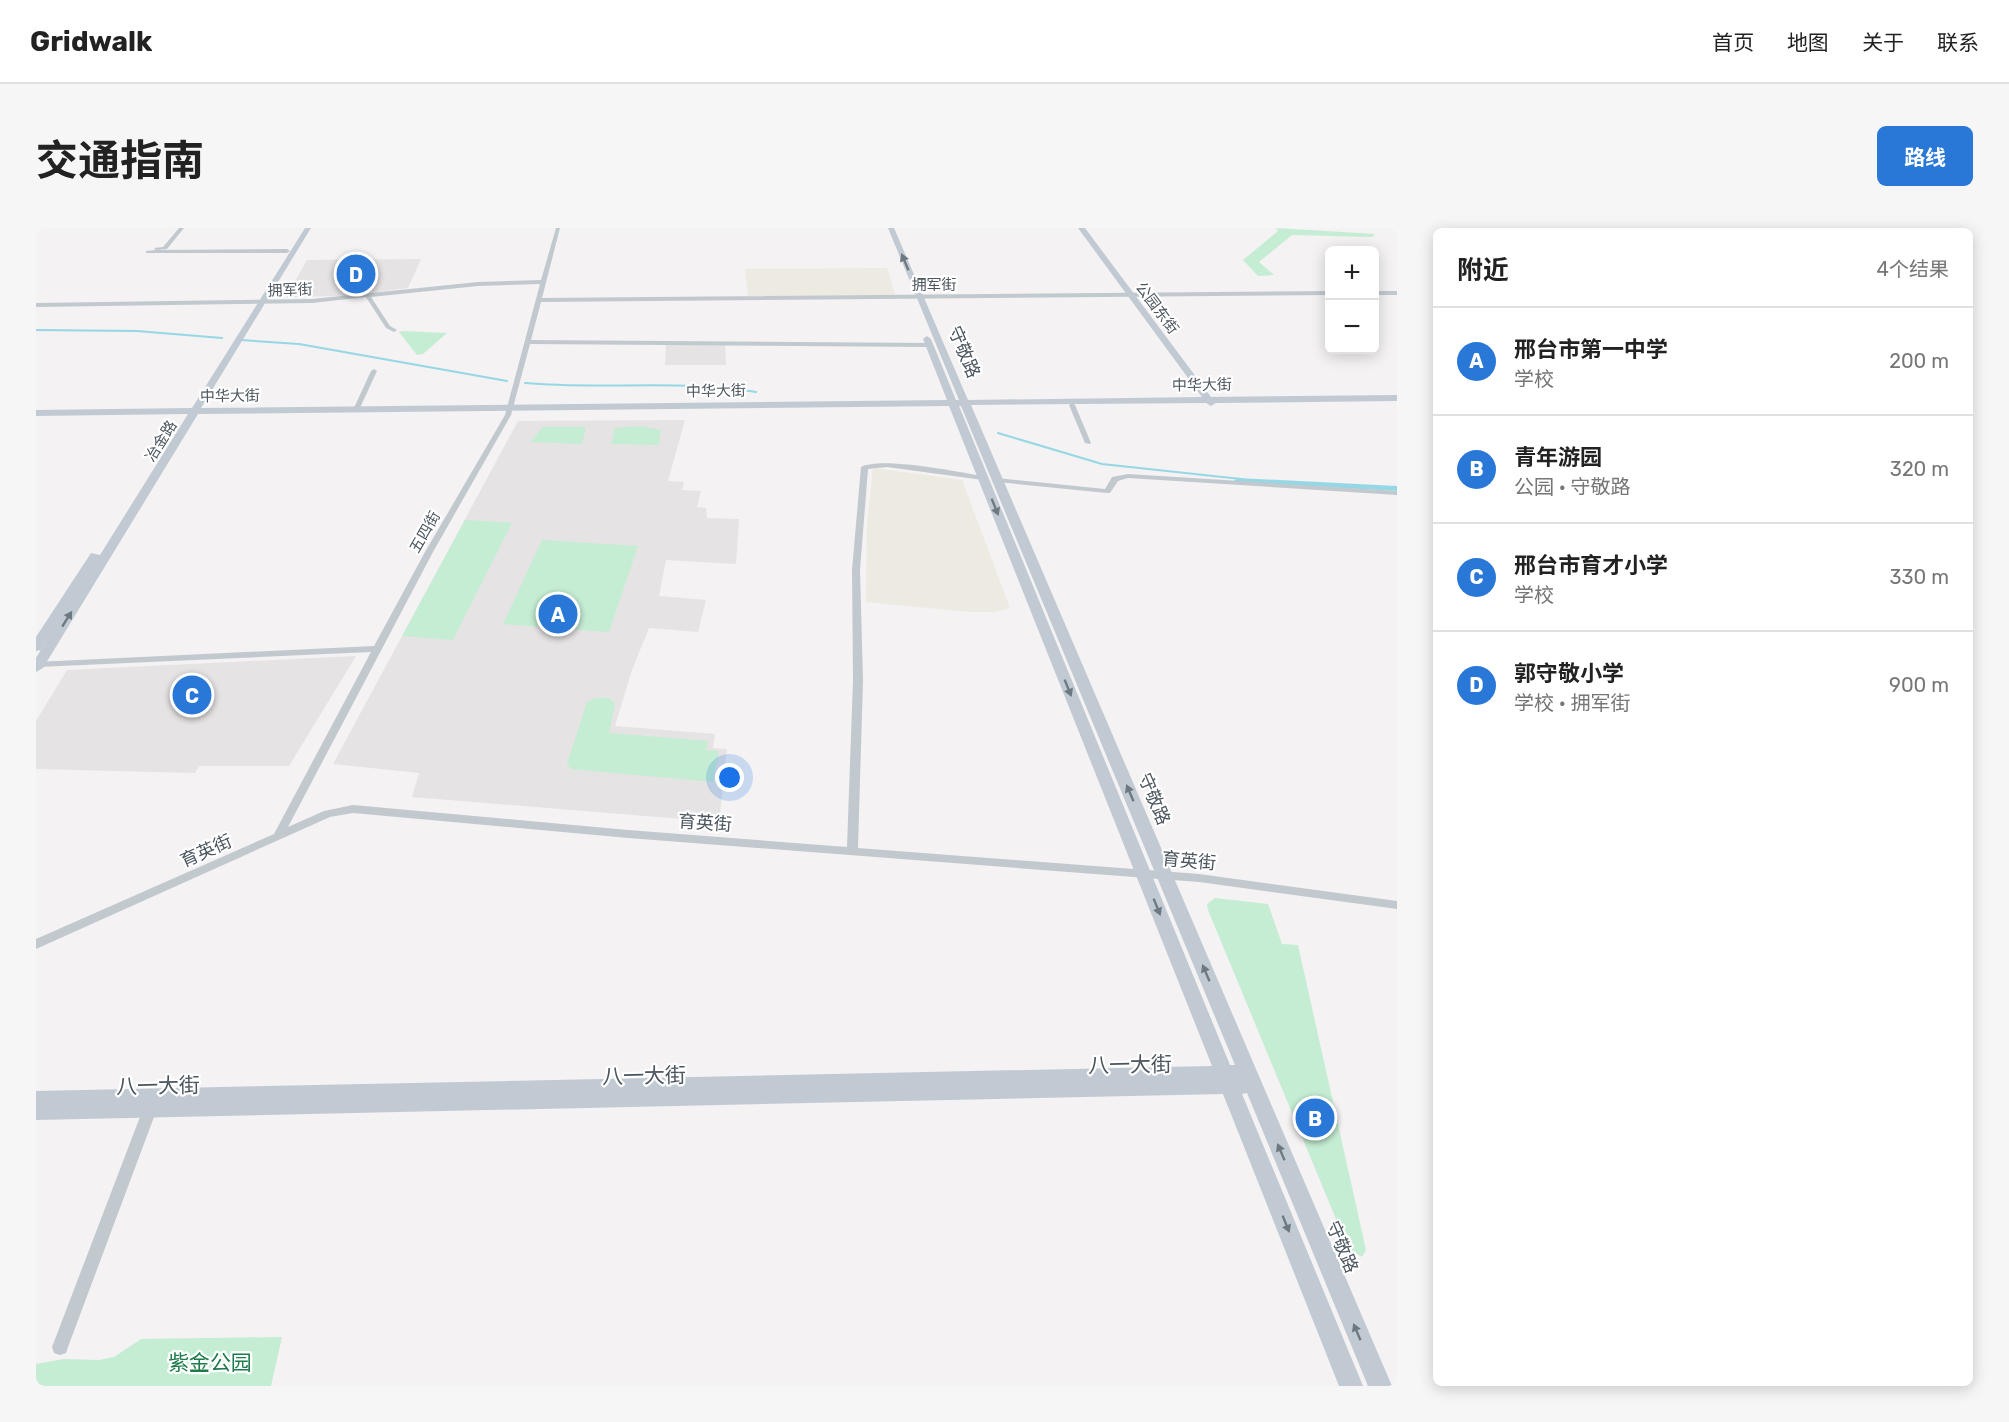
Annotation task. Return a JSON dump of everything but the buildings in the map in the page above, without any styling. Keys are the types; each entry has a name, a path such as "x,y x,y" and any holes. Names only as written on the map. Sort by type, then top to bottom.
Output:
{"street":[{"path":"182,228 165,248 150,249 148,252 287,251"},
{"name":"冶金路","path":"258,303 302,228"},
{"name":"冶金路","path":"37,666 258,303 308,228"},
{"name":"五四街","path":"278,836 377,649 510,409 558,228"},
{"name":"守敬路","path":"882,228 915,297 990,479 1143,873 1351,1386"},
{"name":"守敬路","path":"891,228 929,345 960,405"},
{"name":"公园东街","path":"1081,228 1210,402"},
{"name":"拥军街","path":"36,305 258,303 369,297 478,284 544,282"},
{"name":"拥军街","path":"540,300 1325,293"},
{"path":"1379,293 1397,293"},
{"path":"369,297 388,327 394,330"},
{"path":"529,342 711,341 754,345 929,345"},
{"path":"356,410 374,371"},
{"name":"中华大街","path":"190,413 1397,400"},
{"name":"中华大街","path":"960,405 1210,402"},
{"path":"1072,405 1088,443"},
{"name":"中华大街","path":"36,415 510,409"},
{"name":"冶金路","path":"36,645 190,413"},
{"path":"852,851 858,680 857,539 865,467 887,465 990,479 1107,491 1115,479 1128,476 1397,493"},
{"name":"守敬路","path":"990,479 1165,875 1380,1386"},
{"path":"37,666 377,649"},
{"name":"育英街","path":"36,944 336,811 353,809 1165,875 1289,888 1397,905"},
{"name":"八一大街","path":"36,1112 1227,1079"},
{"name":"八一大街","path":"36,1099 1250,1079"},
{"path":"60,1347 150,1109"}],"shaded area":[{"path":"421,259 408,288 346,296 286,297 307,260"},
{"path":"887,268 895,295 748,296 745,269"},
{"path":"666,344 725,344 726,365 665,365"},
{"path":"685,420 668,481 684,482 682,490 701,491 697,507 706,508 707,518 739,519 736,564 666,560 659,596 706,600 698,632 649,628 632,670 615,726 715,734 713,748 727,749 719,822 412,797 419,773 333,764 518,421"},
{"path":"873,468 962,480 1010,608 995,612 971,612 866,602 867,526"},
{"path":"356,656 289,766 199,766 195,773 36,769 36,721 67,670"}],"green space":[{"path":"1276,228 1375,234 1372,237 1292,235 1259,262 1274,275 1258,276 1243,260 1278,231"},
{"path":"399,332 447,333 423,354 417,355"},
{"path":"639,426 661,430 659,445 611,444 615,428"},
{"path":"543,427 586,427 582,444 530,442"},
{"path":"465,520 512,523 453,640 402,636"},
{"path":"542,540 638,546 609,632 503,624"},
{"path":"596,698 608,698 615,703 609,733 708,741 706,750 719,751 713,782 571,769 567,764 587,702"},
{"path":"1215,898 1268,904 1282,944 1298,945 1366,1250 1362,1257 1348,1248 1208,910 1207,904"},
{"name":"紫金公园","path":"282,1337 271,1386 36,1386 36,1364 64,1359 99,1360 114,1357 141,1339"}],"water":[{"path":"1238,478 1397,486 1397,491 1232,482"}],"waterway":[{"path":"36,330 137,331 222,338"},
{"path":"241,340 299,344 507,381"},
{"path":"525,383 583,386 698,386 756,392"},
{"path":"998,433 1102,464 1241,479"}],"place":[{"name":"郭守敬小学","path":"356,274"},
{"name":"邢台市第一中学","path":"558,614"},
{"name":"邢台市育才小学","path":"192,695"},
{"name":"青年游园","path":"1315,1118"}]}
